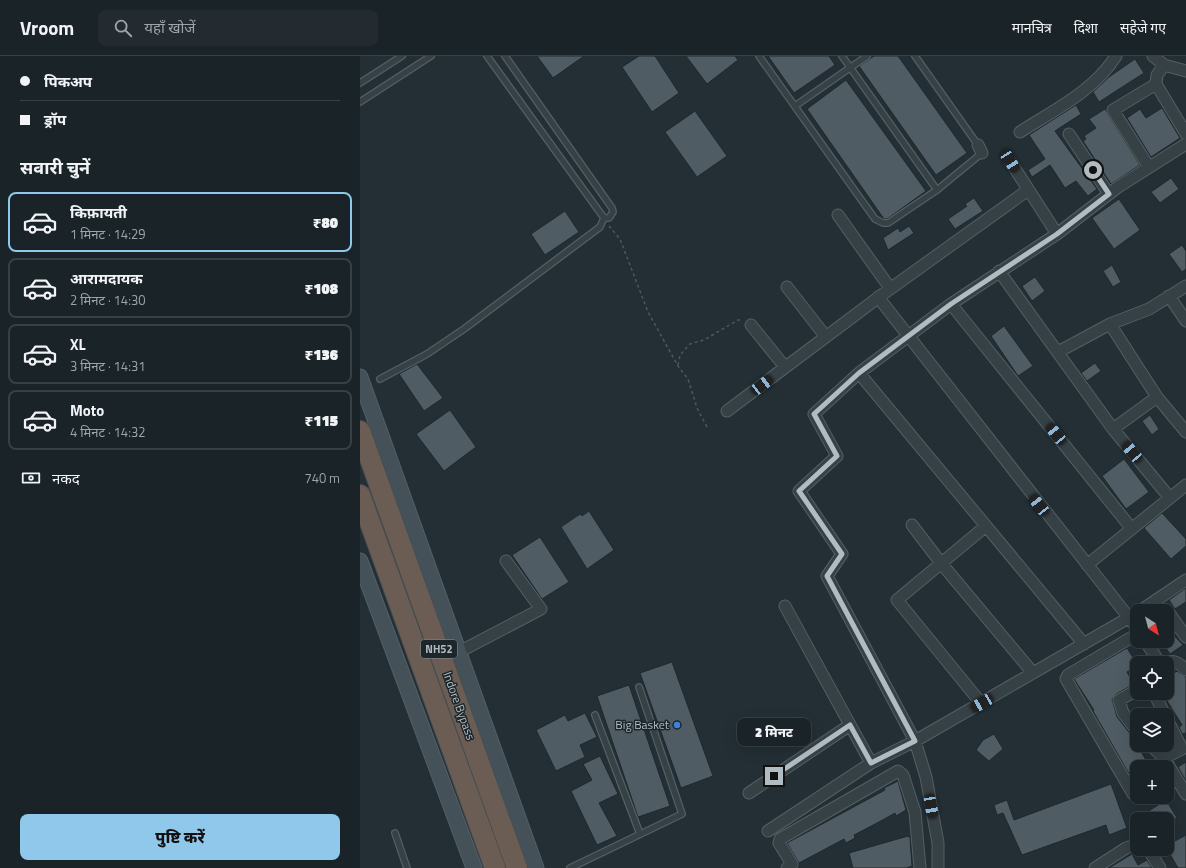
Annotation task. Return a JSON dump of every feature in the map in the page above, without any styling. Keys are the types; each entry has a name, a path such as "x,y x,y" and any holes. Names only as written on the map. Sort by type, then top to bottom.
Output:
{"highway":[{"name":"Indore Bypass","path":"360,431 517,868"},
{"name":"Indore Bypass","path":"360,495 495,868"}],"street":[{"path":"1020,132 1096,82 1106,71 1116,56"},
{"path":"1153,56 1164,65 1186,71"},
{"path":"1164,65 1157,75 1156,84 1186,134"},
{"path":"1150,167 1113,110 1156,84"},
{"path":"1069,134 1109,194"},
{"path":"788,868 792,864 779,843 780,839 896,772 901,772 903,775 915,812 920,868 926,864 938,865 934,821 926,777 915,741 827,576 842,554 799,491 837,456 814,414 859,373 951,304 1057,234 1109,194 1186,144"},
{"path":"1010,161 1057,234"},
{"path":"727,411 890,288 1028,190"},
{"path":"838,215 890,288"},
{"path":"999,271 1113,429 1170,498"},
{"path":"1058,352 1110,324 1149,309 1186,286"},
{"path":"787,287 826,337"},
{"path":"1169,296 1186,321"},
{"path":"878,297 1087,565 1130,612"},
{"path":"951,304 1132,529"},
{"path":"1110,324 1158,397 1186,432"},
{"path":"751,325 785,367"},
{"path":"859,373 1084,644"},
{"path":"360,377 536,868"},
{"path":"1113,429 1158,397"},
{"path":"1087,565 1186,485"},
{"path":"912,525 941,563 1033,673"},
{"path":"982,703 897,600 986,526"},
{"path":"360,560 474,868"},
{"path":"459,652 541,609 506,561"},
{"path":"1150,604 1186,580"},
{"path":"785,606 871,763"},
{"path":"768,831 871,763 915,741 1130,617"},
{"path":"1181,620 1186,637"},
{"path":"1130,638 1068,675 1066,679 1130,791"},
{"path":"1174,662 1178,663 1186,670"},
{"path":"1130,694 1119,700 1123,713 1130,722"},
{"path":"749,793 850,725"},
{"path":"1164,758 1182,749 1174,733"},
{"path":"1158,752 1164,758 1186,794"},
{"path":"916,826 934,821"},
{"path":"1095,868 1130,847"},
{"path":"1152,856 1160,868"}],"lane":[{"path":"360,83 402,56"},
{"path":"360,102 431,56"},
{"path":"487,56 604,221"},
{"path":"380,379 427,354 464,329 612,216 612,208 505,56"},
{"path":"759,56 875,220 883,223 888,222 937,190 980,149 915,56"},
{"path":"842,56 937,190"},
{"path":"795,106 867,56"},
{"path":"570,868 682,814 639,687"},
{"path":"595,714 640,834"},
{"path":"395,833 407,868"}],"path":[{"path":"604,221 612,228 620,239 648,312 678,366 688,379 697,408 707,427"},
{"path":"678,366 680,355 690,344 704,340 738,320 745,320 751,325"}],"building":[{"path":"537,56 584,56 553,78"},
{"path":"639,56 655,56 679,93 652,112 622,67"},
{"path":"686,56 735,56 738,60 707,84"},
{"path":"768,56 829,56 835,65 794,93"},
{"path":"874,56 898,56 967,153 936,175 859,66"},
{"path":"1135,59 1144,73 1099,102 1093,92 1109,77"},
{"path":"846,80 926,191 887,219 884,219 807,109"},
{"path":"1076,105 1081,114 1055,131 1097,189 1088,196 1076,181 1065,188 1050,165 1032,177 1028,170 1045,159 1029,135"},
{"path":"1162,108 1180,138 1151,157 1127,118 1140,109 1146,118"},
{"path":"1105,109 1140,165 1111,184 1083,141 1086,139 1084,136 1096,128 1089,119"},
{"path":"695,111 727,156 697,177 665,132"},
{"path":"1171,178 1179,189 1160,203 1151,192"},
{"path":"974,198 983,211 955,229 948,219 967,206 965,204"},
{"path":"1119,199 1140,230 1114,249 1092,218"},
{"path":"565,211 579,232 545,255 531,234"},
{"path":"909,226 914,233 888,250 883,238 898,228 900,232"},
{"path":"1182,245 1186,251 1186,269 1182,272 1169,254"},
{"path":"1112,265 1121,282 1113,287 1103,271"},
{"path":"1035,277 1045,291 1032,301 1022,286"},
{"path":"1004,326 1033,366 1018,376 991,336"},
{"path":"1095,363 1101,371 1087,381 1081,373"},
{"path":"417,364 443,398 424,411 399,374"},
{"path":"450,410 476,447 444,471 416,434"},
{"path":"1150,415 1159,429 1152,435 1142,421"},
{"path":"1124,459 1149,492 1126,509 1102,476"},
{"path":"589,511 614,550 587,569 561,527 577,516 581,514 582,516"},
{"path":"1162,513 1186,539 1186,546 1171,559 1144,528"},
{"path":"540,537 569,582 542,599 512,555"},
{"path":"1186,588 1186,602 1175,609 1174,604 1172,604 1169,600"},
{"path":"1174,635 1183,645 1170,654 1166,648 1174,648"},
{"path":"1127,648 1132,656 1130,656 1130,670 1127,672 1130,677 1130,686 1116,694 1112,699 1117,717 1130,733 1130,752 1141,752 1146,760 1130,760 1130,776 1093,711 1094,710 1074,679"},
{"name":"Big Basket","path":"672,662 713,776 681,788 640,673"},
{"path":"1177,671 1186,677 1186,733 1182,734 1179,727 1182,725 1174,712 1174,708 1172,708 1167,700 1174,700 1174,673"},
{"path":"629,685 670,806 638,817 597,696"},
{"path":"585,713 597,737 580,745 585,757 556,771 536,730 565,715 568,721"},
{"path":"994,734 1003,749 989,761 976,750 983,740"},
{"path":"600,756 618,794 599,803 617,836 597,845 571,791 592,780 583,764"},
{"path":"1186,762 1186,781 1178,767"},
{"path":"898,781 906,810 896,816 895,813 854,835 855,838 846,843 844,839 799,863 787,843 885,790 884,788"},
{"path":"1111,784 1127,828 1109,835 1106,825 1022,855 1003,813 997,815 994,805 1007,800 1014,820"},
{"path":"1160,804 1168,804 1173,812 1147,812"},
{"path":"1174,813 1177,818 1174,820"},
{"path":"1186,835 1186,868 1178,868 1171,856 1174,856 1174,839 1175,841"},
{"path":"908,836 910,838 912,866 906,868 853,868 849,853"},
{"path":"1130,855 1133,856 1138,865 1147,860 1152,868 1109,868"}],"place":[{"name":"Big Basket","path":"677,725"}],"route":[{"path":"774,776 850,725 871,763 915,741 827,576 842,554 799,491 837,456 814,414 859,373 951,304 1057,234 1109,194 1093,170"}]}
